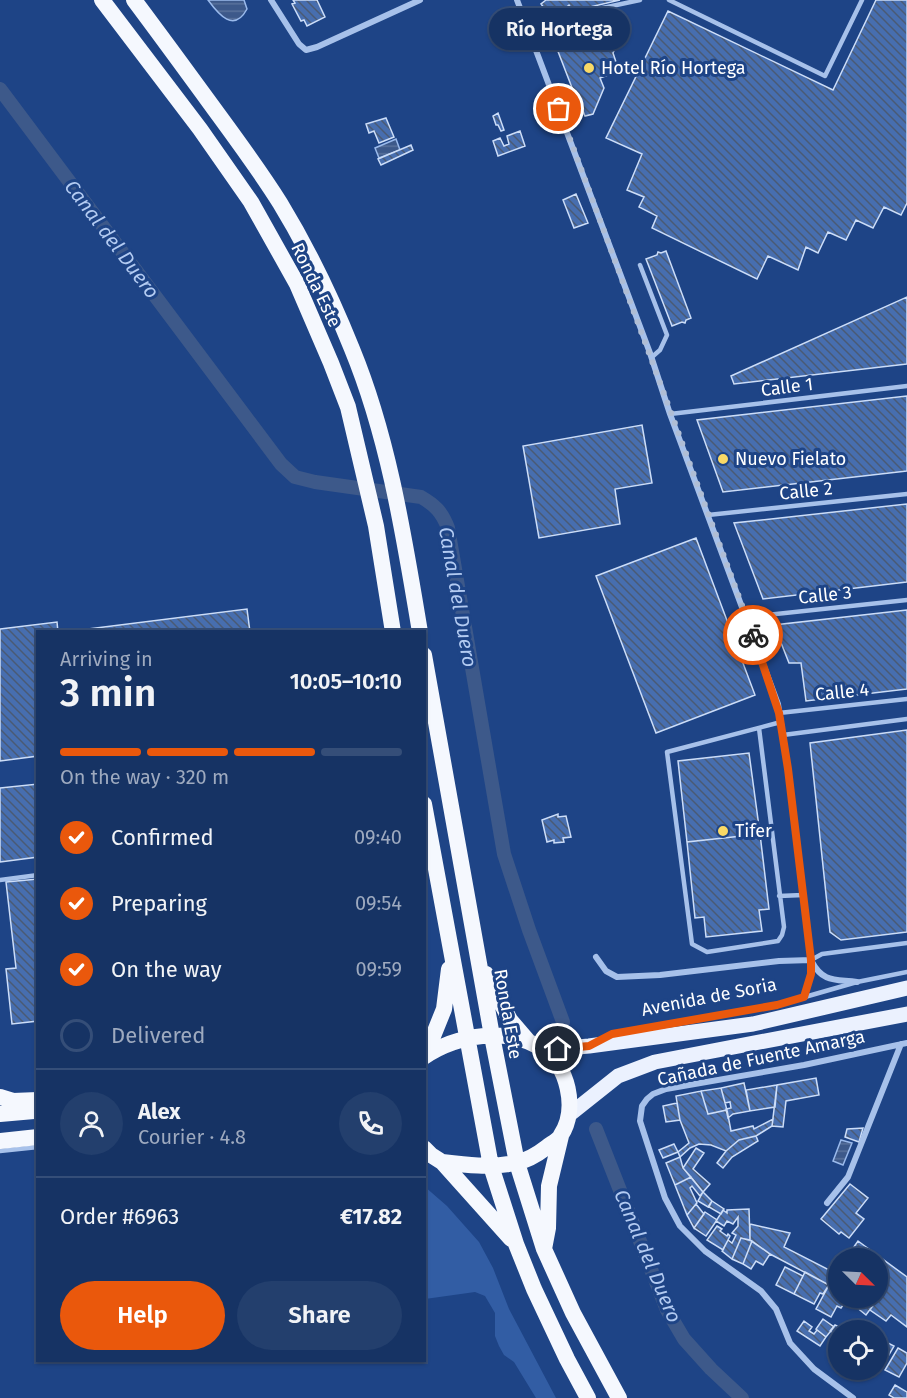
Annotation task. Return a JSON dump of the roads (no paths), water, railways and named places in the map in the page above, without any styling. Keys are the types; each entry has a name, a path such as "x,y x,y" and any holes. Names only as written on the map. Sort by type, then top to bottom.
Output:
{"highway":[{"name":"Ronda Este","path":"102,0 200,129 250,202 297,284 348,407 376,526 393,630"},
{"name":"Ronda Este","path":"134,0 255,165 280,204 318,273 353,351 387,462 402,529 420,630"},
{"path":"146,0 154,10 154,27"},
{"name":"Ronda Este","path":"426,666 517,1163 544,1249 573,1313 619,1398"},
{"path":"426,815 491,1166 516,1244 549,1322 588,1398"},
{"path":"426,1054 444,1009 451,953"},
{"path":"478,957 504,1010 528,1041"},
{"path":"426,1056 443,1045 468,1038 511,1037 528,1041 544,1050 558,1066 569,1095 569,1115 561,1136 549,1186 548,1228 544,1249"},
{"path":"0,1097 13,1101 36,1100"},
{"path":"0,1114 36,1110"},
{"path":"430,1154 491,1166 517,1163 539,1153 561,1136"},
{"path":"0,1141 36,1137"},
{"path":"430,1154 516,1244"}],"main road":[{"name":"Avenida de Soria","path":"544,1050 753,1024 907,988"},
{"path":"569,1115 618,1076 655,1062 907,1014"}],"street":[{"path":"271,0 299,44 306,50 420,0"},
{"path":"400,0 404,7"},
{"path":"517,0 652,357 670,414 747,617 779,713 811,960 811,974 804,997"},
{"name":"Avenida de Soria","path":"596,957 606,970 617,977 811,960"},
{"path":"811,960 818,973 825,978 857,982"},
{"path":"827,1203 848,1178 904,1043"},
{"name":"Cañada de Fuente Amarga","path":"853,1398 814,1369 790,1343 776,1309 761,1291 705,1251 680,1226 665,1198 640,1121 642,1106 653,1094 666,1089 804,1065 904,1043"}],"lane":[{"path":"527,24 640,0"},
{"path":"669,0 825,76 862,0"},
{"path":"640,265 667,335 660,350 652,357"},
{"name":"Calle 1","path":"670,414 907,387"},
{"name":"Calle 2","path":"708,515 907,494"},
{"name":"Calle 3","path":"747,617 907,600"},
{"name":"Calle 4","path":"779,713 907,699"},
{"path":"783,735 907,719"},
{"path":"759,728 784,927 782,936 778,941 707,952 692,944 668,752 781,722"},
{"path":"0,880 36,875"},
{"path":"779,896 803,895"},
{"path":"811,960 822,954 907,943"},
{"name":"Avenida de Soria","path":"589,1046 612,1034 777,1005 857,982 907,972"},
{"path":"0,1151 36,1147"}],"waterway":[{"name":"Canal del Duero","path":"0,89 281,464 295,477 315,482 421,497 441,513 448,528 504,854 563,1022"},
{"name":"Canal del Duero","path":"596,1129 667,1310 684,1339 742,1398"}],"place":[{"name":"Hotel Río Hortega","path":"589,68"},
{"name":"Río Hortega","path":"559,109"},
{"name":"Nuevo Fielato","path":"723,459"},
{"name":"Tifer","path":"723,831"}]}
